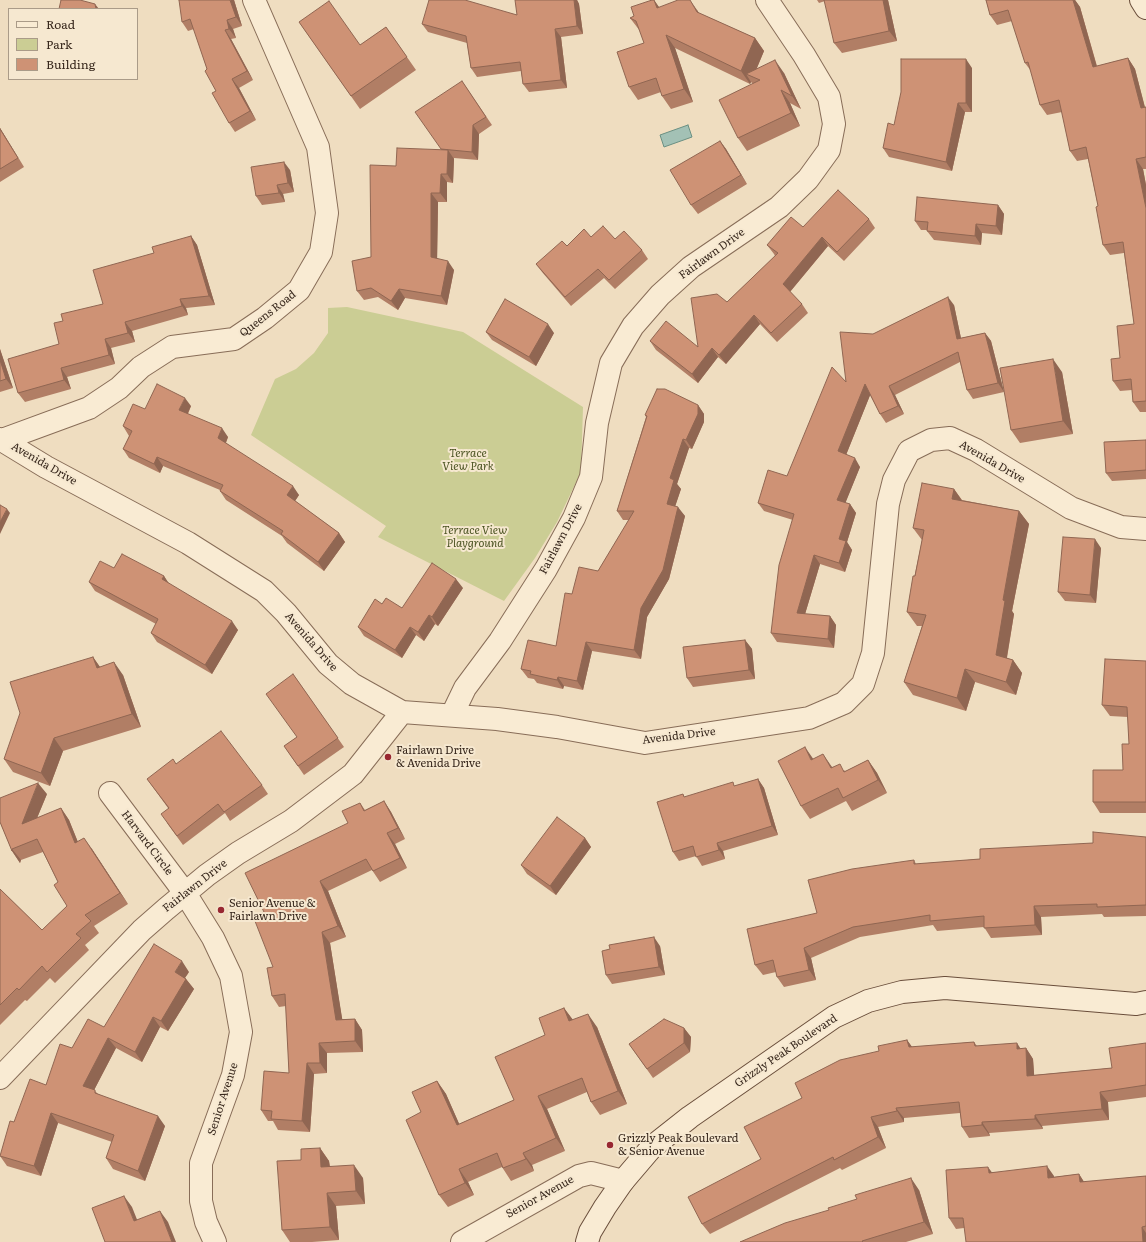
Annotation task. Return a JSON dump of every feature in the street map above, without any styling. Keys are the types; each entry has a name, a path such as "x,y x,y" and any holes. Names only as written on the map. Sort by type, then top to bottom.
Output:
{"street":[{"name":"Queens Road","path":"1,440 89,408 119,388 141,367 172,347 234,339 265,318 299,290 321,252 327,213 318,146 254,0"},
{"name":"Fairlawn Drive","path":"452,715 465,688 504,634 546,569 574,518 591,477 597,423 611,363 633,326 660,295 691,266 779,207 808,179 830,150 834,124 829,97 804,55 767,0"},
{"path":"1140,0 1146,8"},
{"name":"Avenida Drive","path":"1,440 46,467 188,543 264,591 286,613 328,664 352,684 402,712 452,715 557,726 645,743 809,718 844,704 864,684 873,653 888,504 894,480 909,451 931,440 950,438 976,450 1071,508 1121,527 1146,529"},
{"name":"Fairlawn Drive","path":"0,1078 142,930 185,893 238,853 291,821 353,774 402,712"},
{"name":"Harvard Circle","path":"110,793 185,893"},
{"name":"Senior Avenue","path":"185,893 213,938 231,976 241,1032 233,1075 201,1163 201,1201 206,1222 215,1242"},
{"name":"Grizzly Peak Boulevard","path":"587,1242 590,1232 605,1207 623,1181 652,1147 690,1117 834,1017 868,1001 902,992 945,988 1136,1004 1146,1002"},
{"name":"Senior Avenue","path":"462,1242 579,1176 591,1173 623,1181"}],"green space":[{"name":"Terrace View Park","path":"347,307 463,332 583,407 581,472 557,522 535,558 504,601 378,537 386,526 251,435 275,379 296,369 314,353 328,333 328,308"}],"shaded area":[{"path":"688,125 692,137 664,147 660,135"}],"building":[{"path":"61,0 80,0 95,4 96,8 59,8"},
{"path":"179,0 230,0 236,17 227,20 229,29 225,30 247,71 232,79 250,111 229,123 212,93 216,91 205,71 207,69 190,19 182,22"},
{"path":"429,0 465,0 517,15 515,0 574,0 577,26 555,29 561,80 523,84 520,62 471,68 466,36 422,24"},
{"path":"654,0 657,8 678,0 690,0 697,12 755,38 741,71 666,35 684,89 662,96 656,78 629,87 617,52 644,43 636,21 630,18 634,16 631,7"},
{"path":"824,0 883,0 889,31 834,43"},
{"path":"986,0 1073,0 1093,67 1128,58 1141,108 1146,107 1146,157 1136,159 1146,208 1146,401 1133,402 1131,379 1113,381 1111,359 1120,358 1117,326 1134,324 1123,242 1103,245 1096,207 1098,206 1086,147 1070,151 1059,100 1040,105 1028,62 1025,63 1008,10 990,15"},
{"path":"329,1 360,45 386,27 407,57 351,96 299,22"},
{"path":"901,59 966,59 966,103 958,103 946,162 883,148 888,123 894,125 901,92"},
{"path":"775,60 792,96 781,90 791,113 738,138 719,100 760,80 746,74"},
{"path":"462,81 486,117 473,125 472,152 441,149 415,112"},
{"path":"0,129 18,158 0,169"},
{"path":"720,141 741,175 691,205 670,170"},
{"path":"397,148 448,150 447,174 441,174 440,193 431,193 431,257 448,261 441,296 399,289 391,301 371,288 357,291 352,261 371,257 370,165 396,166"},
{"path":"284,162 288,183 277,185 279,193 256,196 251,167"},
{"path":"838,190 869,219 837,252 822,237 783,284 802,304 771,333 754,315 719,355 712,348 692,374 650,341 666,321 698,347 691,298 717,294 727,302 778,253 767,245 791,217 803,227"},
{"path":"917,197 998,205 996,226 976,224 975,236 927,231 928,222 915,221"},
{"path":"603,226 615,239 624,231 642,250 609,280 598,269 565,297 536,264 562,241 567,246 584,229 591,237"},
{"path":"191,236 209,296 180,299 182,306 125,322 128,333 105,339 109,355 61,368 64,380 18,393 8,359 59,344 54,323 63,321 61,314 103,304 93,270 154,253 152,247"},
{"path":"948,297 957,339 985,333 998,383 967,390 958,352 889,386 898,406 880,414 865,384 838,451 855,458 837,500 850,504 839,539 846,541 839,563 814,555 797,613 830,616 828,639 771,633 779,565 794,514 758,503 768,470 787,476 832,367 846,382 840,332 873,334"},
{"path":"505,299 548,324 529,357 486,332"},
{"path":"1053,359 1063,421 1011,430 1000,368"},
{"path":"0,360 6,379 0,381"},
{"path":"157,384 185,398 179,410 222,428 218,438 293,486 287,495 339,533 318,562 281,534 283,531 220,491 223,485 157,457 154,464 123,449 132,431 123,426 133,404 145,409"},
{"path":"657,389 665,389 698,405 698,414 686,440 683,439 670,478 674,480 667,504 678,507 663,570 641,608 634,650 586,642 577,681 558,677 557,680 530,674 531,671 521,669 528,640 556,646 565,593 572,594 579,567 598,571 634,511 617,511 647,416 645,415"},
{"path":"1146,440 1146,470 1106,473 1104,442"},
{"path":"922,483 954,489 952,499 1019,511 1003,600 1005,601 996,655 1013,660 1006,682 965,669 957,698 904,682 926,615 907,612 913,576 915,576 924,530 913,528"},
{"path":"0,505 7,509 0,522"},
{"path":"1063,537 1095,539 1090,595 1058,592"},
{"path":"122,554 164,576 162,579 232,621 205,665 151,633 158,619 89,582 100,561 114,568"},
{"path":"432,563 456,579 432,617 429,615 418,632 410,627 395,650 358,627 375,599 382,604 386,598 402,608"},
{"path":"745,640 749,670 687,678 683,647"},
{"path":"93,657 97,668 114,662 132,714 54,738 41,773 4,759 20,713 10,682"},
{"path":"1105,659 1146,661 1146,802 1093,802 1093,770 1123,770 1122,744 1129,744 1127,707 1102,705"},
{"path":"293,674 338,738 298,766 284,746 297,737 266,694"},
{"path":"221,731 262,785 224,812 218,804 177,836 161,814 169,808 147,779 173,759 176,764"},
{"path":"805,747 811,760 823,754 831,768 840,764 844,772 868,760 878,780 843,798 838,788 801,806 778,761"},
{"path":"758,779 772,826 717,843 719,850 696,857 693,846 673,852 657,802 683,794 684,797 733,782 734,786"},
{"path":"38,783 22,824 61,808 75,843 84,838 120,893 85,915 91,921 76,934 81,938 47,972 42,966 19,990 17,988 0,1005 0,889 42,930 67,906 54,885 58,882 37,839 12,849 12,851 0,822 0,798"},
{"path":"384,801 398,828 387,833 400,858 373,871 366,859 320,881 338,926 322,932 336,1020 355,1019 355,1041 319,1043 320,1063 307,1063 302,1121 271,1119 272,1111 261,1110 264,1071 289,1073 285,994 272,996 267,968 273,967 253,916 264,912 245,873 348,823 342,811 360,803 364,811"},
{"path":"557,817 585,838 550,886 521,865"},
{"path":"1093,832 1146,837 1146,905 1097,907 1097,904 1034,906 1035,925 984,928 984,916 930,921 930,915 853,927 804,948 809,970 777,977 773,960 755,965 747,929 817,913 808,880 852,869 914,860 914,864 980,859 980,849 1093,843"},
{"path":"654,937 659,967 606,975 602,951 610,949 609,945"},
{"path":"154,944 182,961 175,972 186,979 161,1021 153,1017 135,1052 108,1038 83,1086 95,1090 95,1093 158,1116 138,1171 106,1158 114,1135 51,1113 34,1166 0,1156 10,1121 14,1122 30,1079 46,1085 60,1044 72,1048 88,1019 104,1027"},
{"path":"564,1008 569,1021 588,1014 618,1091 591,1102 582,1078 538,1096 556,1138 523,1153 526,1159 503,1168 497,1153 459,1169 465,1183 439,1195 406,1120 421,1112 412,1092 437,1081 457,1125 514,1100 495,1057 545,1035 539,1018"},
{"path":"664,1019 684,1028 684,1043 647,1069 629,1044"},
{"path":"907,1040 909,1047 974,1042 975,1046 1017,1043 1017,1049 1026,1048 1027,1076 1112,1068 1109,1048 1146,1043 1146,1085 1100,1092 1102,1109 1035,1115 1035,1119 982,1122 982,1125 962,1127 959,1102 896,1108 897,1111 871,1117 878,1137 834,1160 833,1157 702,1224 688,1197 761,1159 744,1127 802,1098 795,1083 840,1060 879,1051 878,1046"},
{"path":"320,1148 321,1167 354,1165 356,1191 327,1193 330,1227 282,1230 277,1161 301,1160 301,1149"},
{"path":"1047,1166 1048,1178 1079,1174 1080,1182 1146,1176 1146,1226 1142,1227 1143,1242 966,1242 963,1218 949,1218 946,1170 988,1167 989,1173"},
{"path":"911,1178 924,1222 862,1241 863,1242 740,1242 785,1223 829,1210 828,1208 857,1199 855,1195"},
{"path":"124,1196 134,1221 160,1211 172,1242 105,1242 92,1208"}],"place":[{"name":"Fairlawn Drive & Avenida Drive","path":"388,757"},
{"name":"Senior Avenue & Fairlawn Drive","path":"221,910"},
{"name":"Grizzly Peak Boulevard & Senior Avenue","path":"610,1145"}],"park label":[{"name":"Terrace View Playground","path":"475,537"}]}
